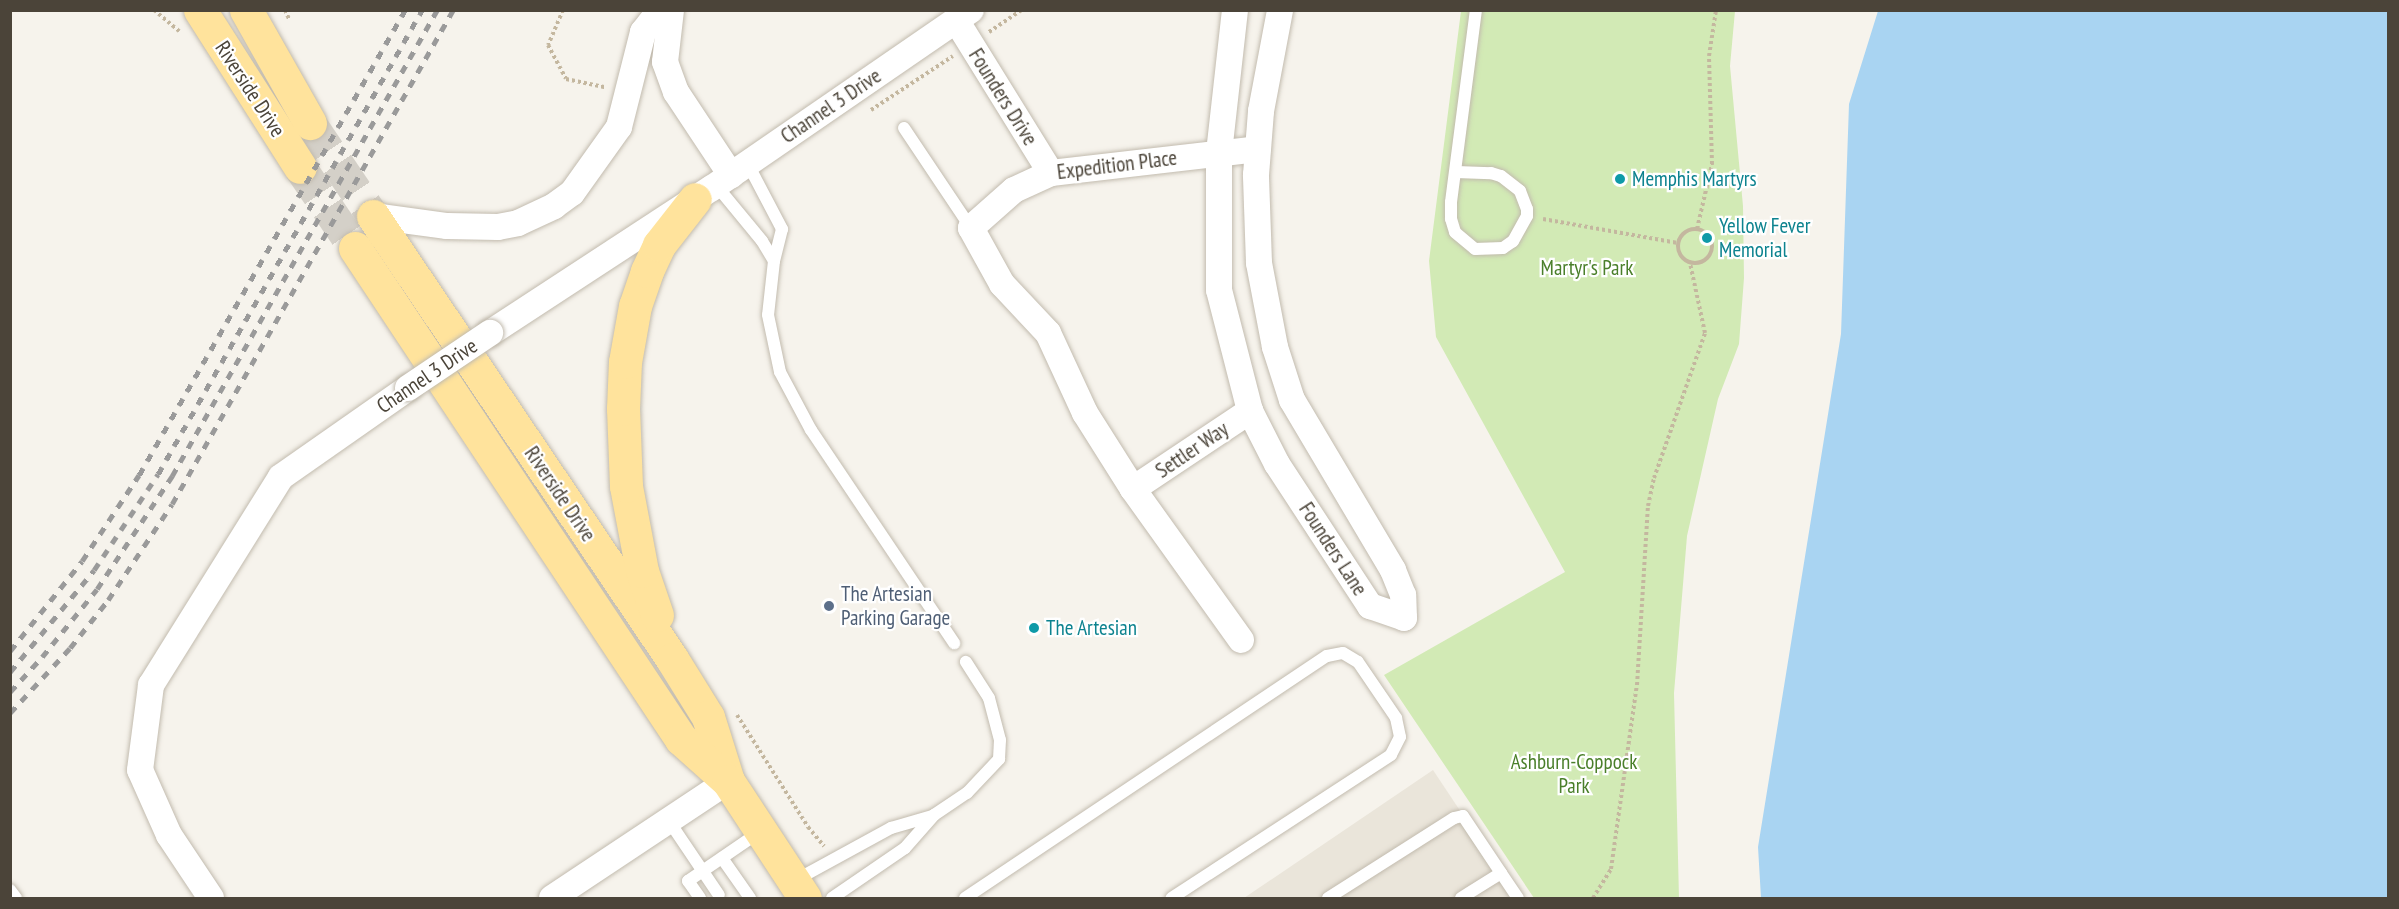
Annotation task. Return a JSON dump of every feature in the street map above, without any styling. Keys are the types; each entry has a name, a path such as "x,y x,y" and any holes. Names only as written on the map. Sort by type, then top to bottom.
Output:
{"main road":[{"name":"Riverside Drive","path":"200,10 300,167"},
{"name":"Riverside Drive","path":"246,10 310,123"},
{"path":"672,659 642,571 626,486 623,409 626,362 635,306 659,245 695,199"},
{"name":"Riverside Drive","path":"373,216 672,659 708,717 728,781"},
{"name":"Riverside Drive","path":"355,248 681,739 728,781 799,890"}],"street":[{"path":"373,216 447,226 498,227 527,220 573,193 619,127 643,32 660,10"},
{"path":"671,10 665,62 676,92 731,175"},
{"name":"Founders Lane","path":"1235,10 1219,153 1219,290 1250,411 1277,464 1370,606 1404,618 1403,595 1393,570 1292,399 1275,347 1259,263 1256,175 1263,100 1280,10"},
{"name":"Channel 3 Drive","path":"211,898 169,835 140,770 151,685 281,477 408,388 731,175 964,14"},
{"name":"Founders Drive","path":"964,14 971,44 1051,173"},
{"name":"Expedition Place","path":"971,228 1014,190 1051,173 1258,149"},
{"path":"971,228 1002,284 1048,333 1085,413 1133,489 1242,640"},
{"name":"Settler Way","path":"1133,489 1250,411"},
{"path":"552,898 728,781"}],"lane":[{"path":"1456,172 1491,173 1512,182 1524,199 1527,216 1520,232 1503,248 1475,249 1455,232 1451,219 1456,172 1476,10"},
{"path":"904,128 971,228"},
{"path":"774,261 762,241 720,190 731,175 751,170 782,229 774,261 768,315 780,372 811,430 954,643"},
{"path":"965,898 1327,656 1343,653 1358,662 1396,718 1400,737 1391,755 1172,898"},
{"path":"832,898 905,848 934,815 968,793 999,759 1000,740 989,698 966,662"},
{"path":"799,890 834,859 891,828 934,815"},
{"path":"1328,898 1454,818 1463,816 1518,898"},
{"path":"669,820 719,895"},
{"path":"700,898 688,881 761,831"},
{"path":"722,858 750,898"},
{"path":"1461,898 1501,873"},
{"path":"10,890 16,898"}],"path":[{"path":"285,10 289,18"},
{"path":"865,114 1022,10"},
{"path":"1697,229 1712,164 1709,56 1716,10"},
{"path":"1527,216 1678,243"},
{"path":"1593,898 1611,870 1637,685 1648,506 1654,478 1705,333 1690,263 1680,255 1678,243 1687,231 1697,229 1704,231 1710,239 1711,250 1706,260 1690,263"},
{"path":"735,710 808,827 834,859"}],"shaded area":[{"path":"1433,770 1518,898 1244,898"}],"green space":[{"name":"Martyr's Park","path":"1461,11 1735,11 1730,66 1743,206 1744,278 1739,344 1718,399 1687,536 1674,693 1679,898 1534,898 1384,675 1565,572 1436,337 1429,261"}],"water":[{"path":"1878,11 2388,11 2388,898 1761,898 1758,847 1841,334 1849,104"}],"tunnel":[{"path":"310,123 373,216"},
{"path":"300,167 355,248"}],"railway":[{"path":"10,651 82,561 139,475 405,10"},
{"path":"10,672 94,570 158,474 422,10"},
{"path":"10,692 42,657 97,589 172,476 437,10"},
{"path":"10,713 70,648 108,600 172,504 453,10"}],"place":[{"name":"Memphis Martyrs","path":"1620,179"},
{"name":"Yellow Fever Memorial","path":"1707,238"},
{"name":"The Artesian Parking Garage","path":"829,606"},
{"name":"The Artesian","path":"1034,628"}],"park label":[{"name":"Ashburn-Coppock Park","path":"1574,774"}]}
